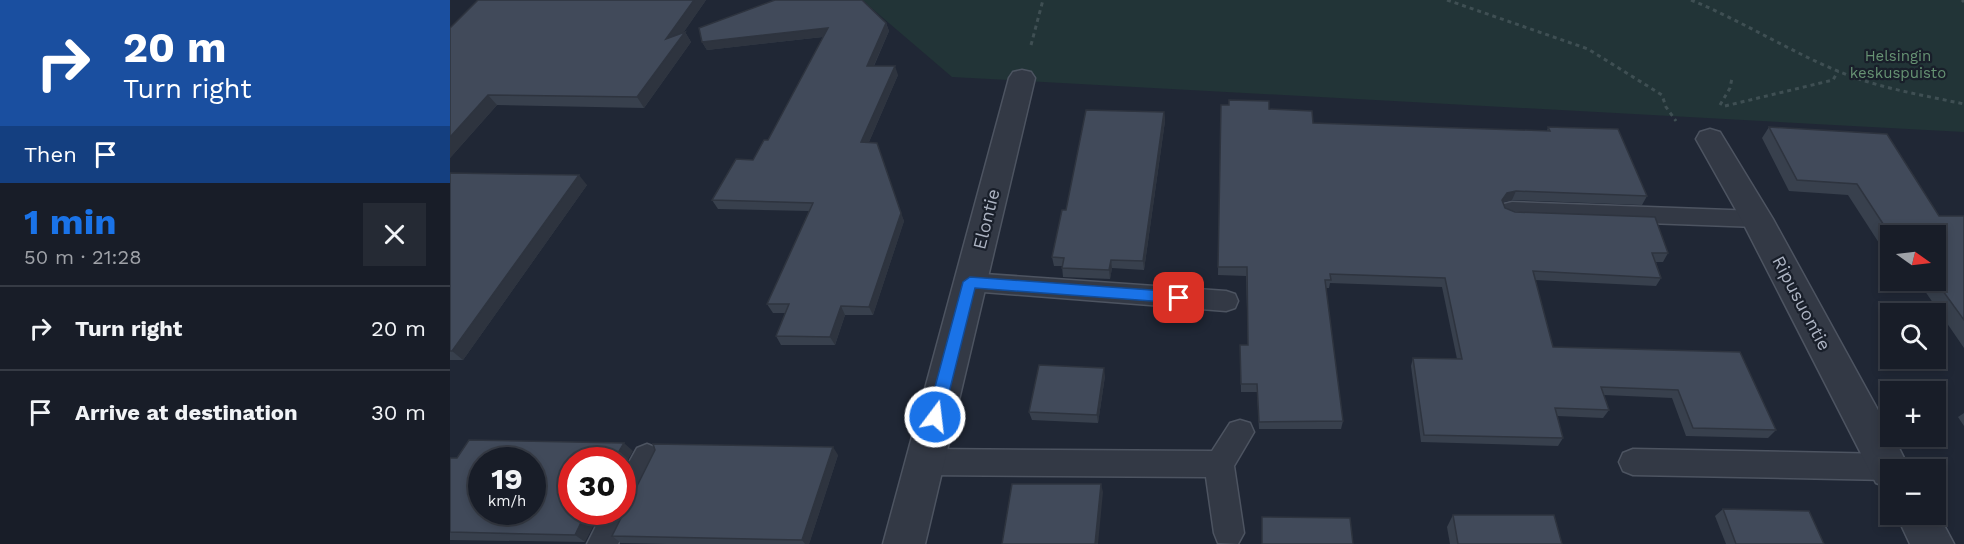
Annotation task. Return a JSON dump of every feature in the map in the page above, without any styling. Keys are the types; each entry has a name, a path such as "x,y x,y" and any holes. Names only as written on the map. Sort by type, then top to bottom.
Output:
{"street":[{"name":"Elontie","path":"904,544 1022,78"},
{"name":"Ripusuontie","path":"1710,138 1757,219 1885,459"},
{"path":"1922,525 1933,544"}],"lane":[{"path":"1512,210 1757,219"},
{"path":"970,282 1226,301"},
{"path":"1229,533 1219,464 1240,432"},
{"path":"636,478 647,457"},
{"path":"923,462 1219,464"},
{"path":"1633,462 1880,468"},
{"path":"602,544 612,525"}],"path":[{"path":"1022,78 1043,0"},
{"path":"1447,0 1455,5 1588,49 1662,95 1666,107 1681,129 1710,138"},
{"path":"1691,0 1740,21 1838,71 1871,83 1964,104"},
{"path":"1732,78 1730,88 1718,108 1811,87 1833,80 1838,71"}],"green space":[{"name":"Helsingin keskuspuisto","path":"862,0 1964,0 1964,132 952,77"}],"building":[{"path":"478,0 694,0 666,39 685,32 637,97 488,95 450,137 450,28"},
{"path":"775,0 862,0 886,23 867,66 895,66 861,142 877,143 901,213 869,307 841,306 830,337 776,336 789,304 767,304 813,203 712,200 736,159 753,160 764,140 768,140 828,28 702,42 699,28"},
{"path":"1229,100 1269,101 1269,109 1312,111 1313,123 1550,131 1548,127 1618,129 1647,196 1516,191 1507,193 1502,200 1505,208 1515,212 1655,217 1668,253 1652,253 1661,278 1533,271 1553,347 1740,352 1776,430 1693,428 1678,390 1601,387 1609,410 1555,408 1563,438 1424,435 1413,358 1462,359 1445,278 1330,274 1331,280 1325,280 1343,421 1259,422 1257,384 1241,384 1240,345 1248,345 1247,267 1218,267 1221,105 1229,105"},
{"path":"1086,110 1164,112 1143,261 1111,260 1109,270 1062,268 1064,258 1052,257 1062,210 1066,210"},
{"path":"1769,127 1887,134 1939,216 1964,216 1964,320 1943,291 1946,291 1946,225 1884,225 1857,184 1797,180"},
{"path":"450,173 579,175 452,351 450,351"},
{"path":"1039,365 1104,368 1097,415 1029,412"},
{"path":"469,440 624,443 622,447 558,447 558,525 580,525 575,535 450,532 450,458 457,458"},
{"path":"653,444 833,447 802,540 612,536 618,525 636,525 636,488 655,450"},
{"path":"1012,484 1101,484 1095,544 1002,544"},
{"path":"1723,509 1809,511 1824,544 1736,544"},
{"path":"1453,515 1554,515 1562,544 1458,544"},
{"path":"1262,517 1350,518 1353,544 1262,544"}],"route":[{"path":"935,417 970,282 1179,298"}]}
